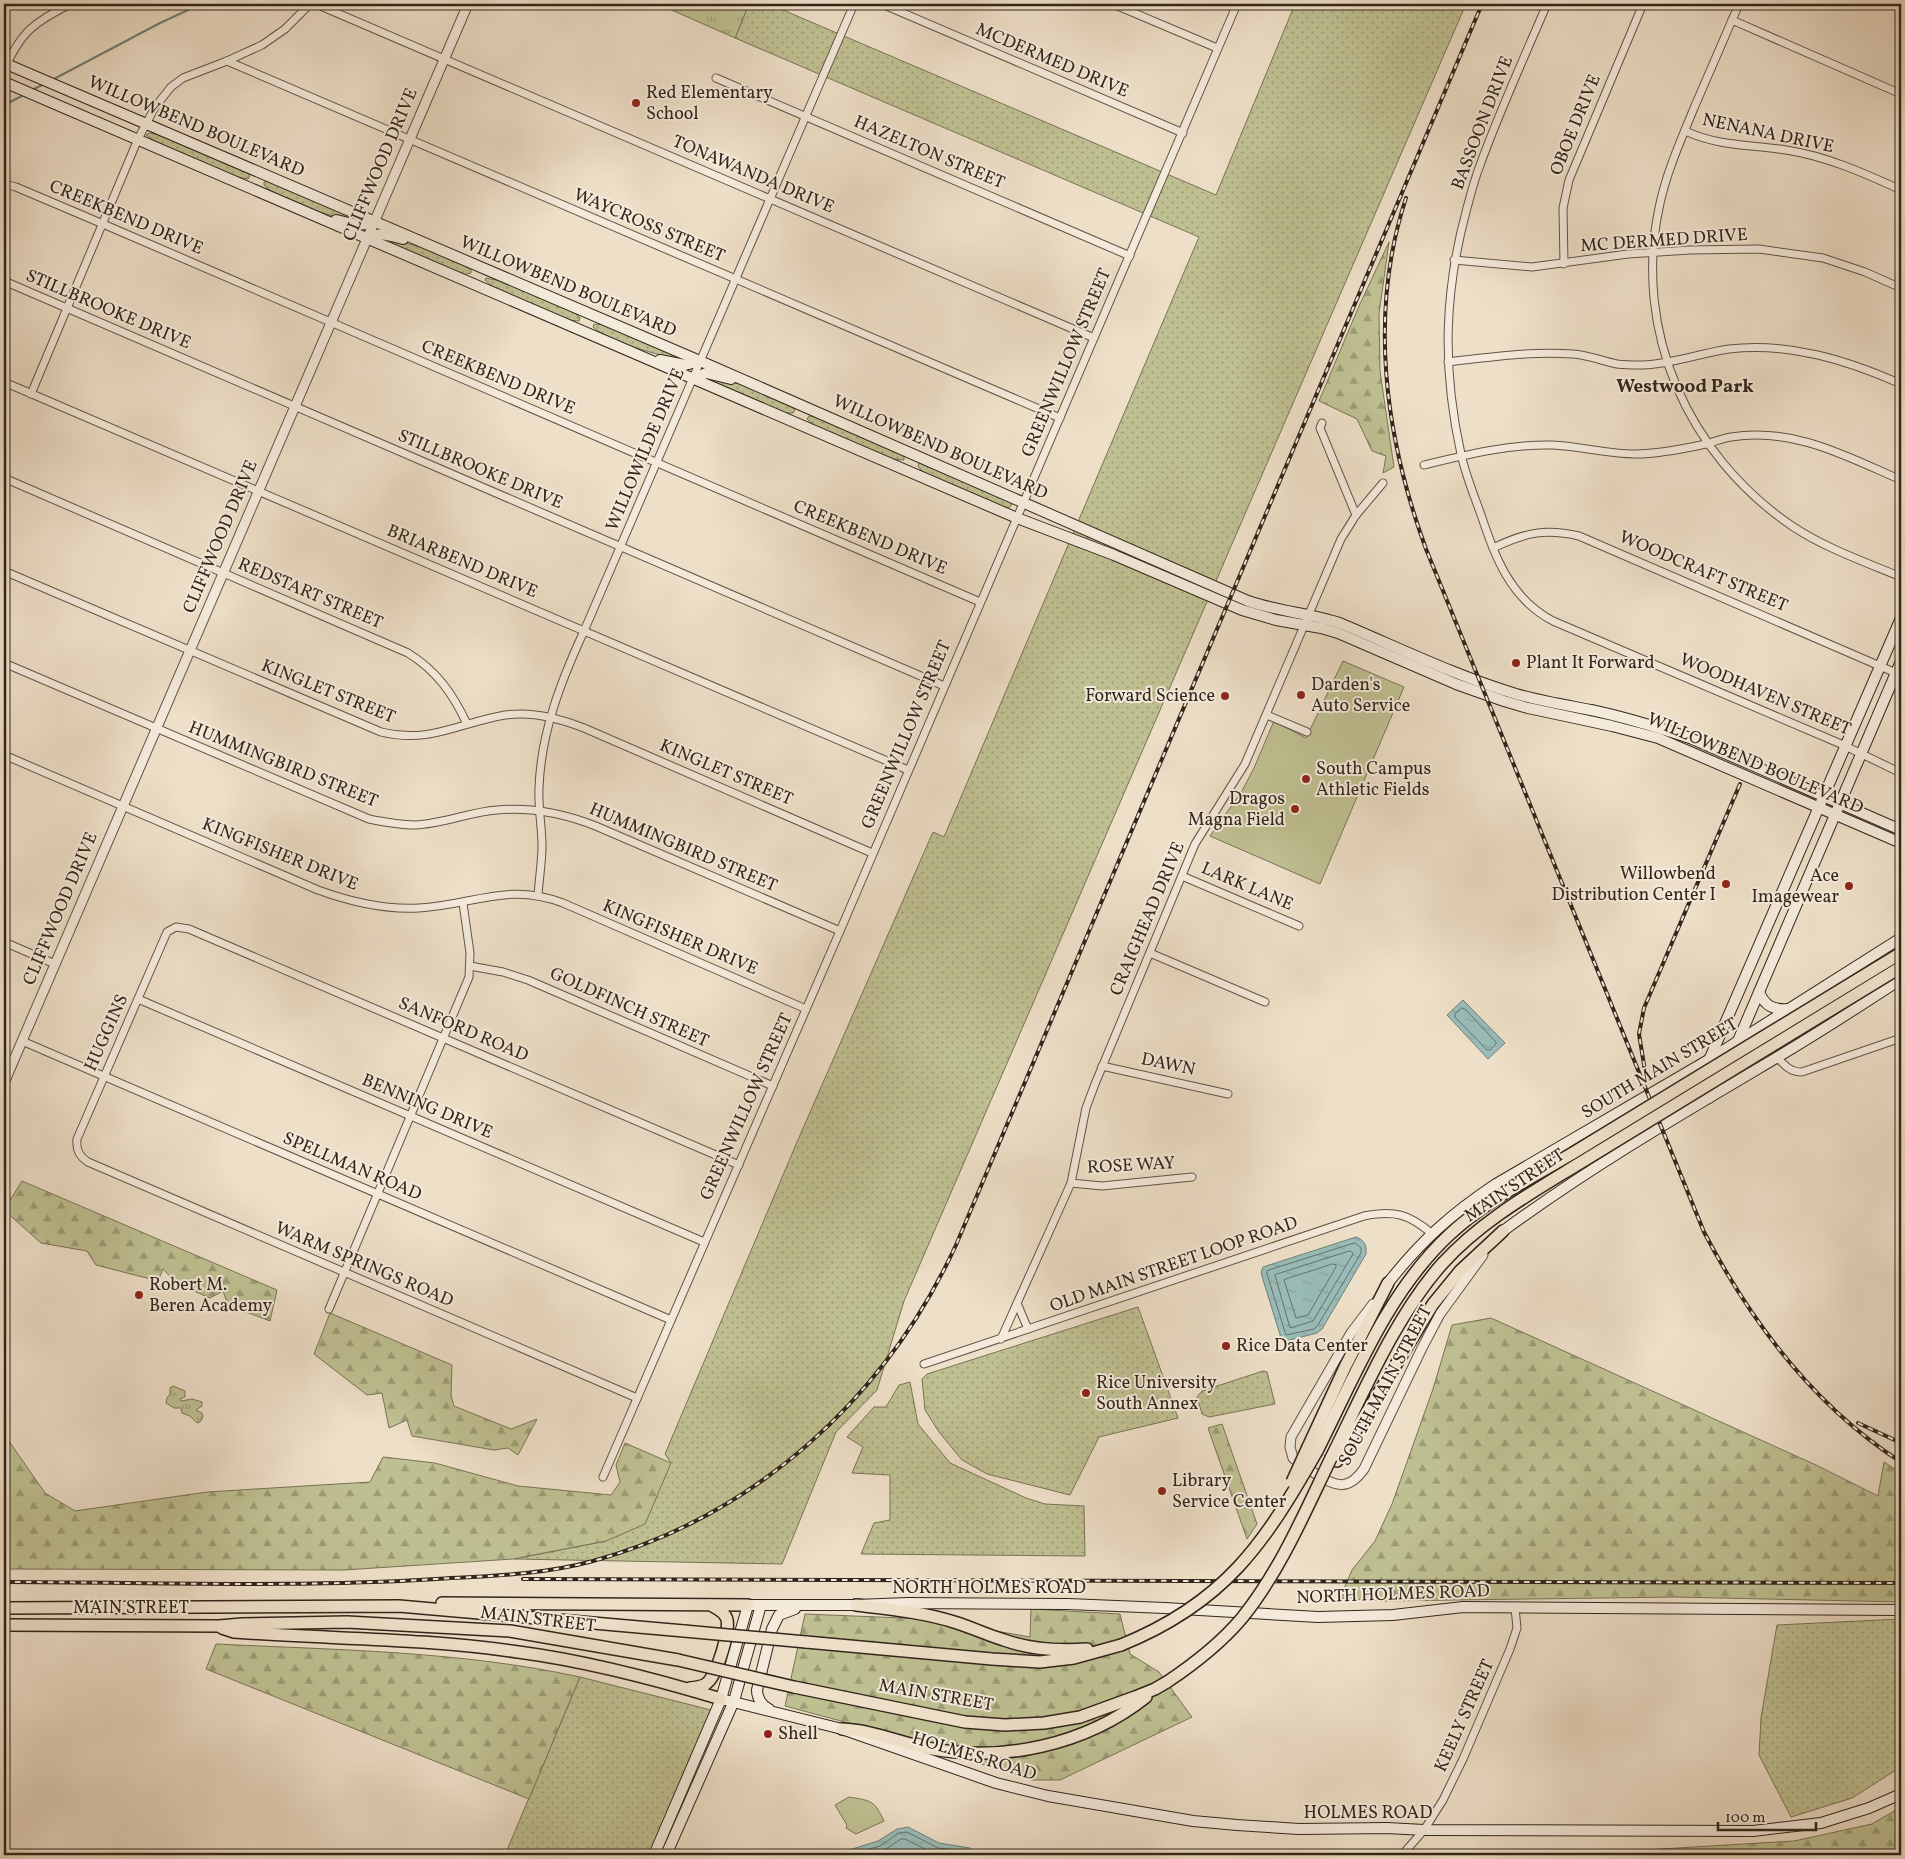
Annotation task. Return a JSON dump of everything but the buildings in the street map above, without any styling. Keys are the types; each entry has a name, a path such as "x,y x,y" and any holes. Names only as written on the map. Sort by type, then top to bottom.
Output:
{"highway":[{"name":"MAIN STREET","path":"4,1608 399,1606 1040,1662 1074,1658 1116,1646 1163,1626 1201,1601 1237,1570 1267,1533 1384,1319 1409,1280 1429,1255 1450,1234 1494,1200 1901,953"},
{"name":"MAIN STREET","path":"4,1625 218,1626 346,1622 510,1631 678,1660 794,1687 965,1722 1005,1725 1044,1723 1080,1717 1155,1689 1167,1682 1208,1652 1242,1618 1266,1584 1334,1459 1398,1328 1424,1286 1483,1226 1507,1208 1901,967"},
{"path":"1334,1459 1432,1304 1460,1270 1503,1231"},
{"path":"1313,1449 1345,1367 1388,1283"},
{"path":"380,1606 431,1603 748,1605"},
{"path":"686,1688 707,1684 718,1667 728,1622 726,1616 711,1604"},
{"path":"856,1605 928,1614 1023,1645 1075,1650 1116,1646"},
{"path":"218,1626 234,1632 456,1645 517,1652 617,1671 686,1688 721,1699"},
{"path":"842,1729 863,1731 929,1748 993,1752 1024,1750 1067,1739 1110,1721 1137,1704 1155,1689"}],"main road":[{"name":"WILLOWBEND BOULEVARD","path":"5,66 34,75 146,122 374,222 761,387 1068,522 1116,550"},
{"name":"WILLOWBEND BOULEVARD","path":"4,82 1017,518 1116,550 1248,601 1306,620 1325,618 1352,634 1401,654 1461,674 1528,708 1632,730 1685,749 1901,843"},
{"path":"253,189 260,172"},
{"path":"310,214 361,225 368,225 374,222"},
{"path":"367,238 379,234 424,243"},
{"path":"475,285 482,268"},
{"path":"582,331 589,314"},
{"path":"639,356 685,365 700,361"},
{"path":"693,378 706,373 761,387"},
{"path":"798,423 805,407"},
{"path":"908,470 914,454"},
{"path":"1017,518 1026,511 1054,520 1068,522"},
{"path":"1710,1059 1901,618"},
{"path":"1709,1098 1719,1082 1738,1041 1901,661"},
{"name":"WILLOWBEND BOULEVARD","path":"1502,695 1532,699 1639,721 1690,738 1901,830"},
{"path":"1685,749 1690,738"},
{"name":"SOUTH MAIN STREET","path":"1388,1283 1431,1233 1462,1207 1496,1184 1710,1059 1901,938"},
{"path":"1762,939 1778,946"},
{"name":"SOUTH MAIN STREET","path":"1503,1231 1545,1201 1660,1126 1777,1057 1901,980"},
{"path":"1759,992 1770,1008 1788,1009"},
{"path":"1675,1080 1693,1107"},
{"name":"NORTH HOLMES ROAD","path":"856,1605 908,1602 1068,1604 1318,1617 1393,1615 1463,1607 1901,1610"},
{"path":"654,1855 721,1699 748,1605 856,1605"},
{"path":"666,1855 734,1702 761,1605"},
{"path":"780,1713 765,1707 758,1698 756,1690 776,1619 783,1613 806,1606"},
{"path":"721,1699 842,1729"},
{"name":"HOLMES ROAD","path":"842,1729 996,1783 1048,1796 1237,1826 1299,1829 1753,1831 1821,1823 1870,1808 1901,1794"},
{"path":"678,1799 689,1804"}],"street":[{"path":"5,66 20,40 33,25 70,4"},
{"path":"31,394 138,139 146,122 171,87 183,78 262,45 285,29 310,4"},
{"name":"TONAWANDA DRIVE","path":"316,4 1094,338"},
{"name":"CLIFFWOOD DRIVE","path":"4,1083 468,4"},
{"name":"WILLOWILDE DRIVE","path":"538,896 542,846 539,810 541,764 550,717 565,672 621,547 854,4"},
{"name":"MCDERMED DRIVE","path":"882,4 1182,133"},
{"path":"1114,4 1217,48"},
{"name":"GREENWILLOW STREET","path":"603,1477 840,932 872,853 1237,4"},
{"name":"BASSOON DRIVE","path":"1493,548 1462,456 1456,430 1448,362 1447,334 1454,260 1478,169 1547,4"},
{"name":"OBOE DRIVE","path":"1564,264 1563,208 1569,180 1643,4"},
{"path":"1739,4 1670,168 1659,208 1654,253 1653,293 1655,317 1660,338 1695,425 1719,459 1745,488 1794,527 1821,543 1901,578"},
{"path":"1732,20 1901,94"},
{"name":"WAYCROSS STREET","path":"227,61 1060,418"},
{"name":"HAZELTON STREET","path":"716,78 1130,256"},
{"name":"NENANA DRIVE","path":"1685,131 1719,143 1786,150 1820,158 1860,171 1901,190"},
{"name":"CREEKBEND DRIVE","path":"4,184 16,187 103,224 980,602"},
{"name":"MC DERMED DRIVE","path":"1454,260 1532,267 1628,254 1745,249 1802,254 1842,264 1901,288"},
{"name":"STILLBROOKE DRIVE","path":"4,281 944,686"},
{"path":"1448,362 1542,352 1576,354 1619,364 1646,365 1731,349 1782,349 1839,360 1901,384"},
{"name":"BRIARBEND DRIVE","path":"4,382 908,770"},
{"path":"1322,423 1320,428 1356,514"},
{"path":"1424,465 1462,456 1538,445 1566,446 1622,454 1642,454 1680,450 1730,437 1780,435 1807,441 1901,480"},
{"name":"REDSTART STREET","path":"4,478 408,653 438,676 457,703 467,724"},
{"name":"CRAIGHEAD DRIVE","path":"1001,1338 1071,1183 1086,1108 1182,876 1201,834 1230,791 1245,764 1341,539 1356,514 1383,483"},
{"name":"WOODCRAFT STREET","path":"1493,548 1526,534 1544,531 1579,536 1896,672"},
{"name":"WOODHAVEN STREET","path":"1493,548 1512,585 1525,602 1539,614 1846,746 1901,773"},
{"name":"KINGLET STREET","path":"4,571 381,732 414,737 443,732 467,724 507,715 550,717 584,728 872,853"},
{"name":"HUMMINGBIRD STREET","path":"4,663 353,813 377,820 414,825 496,810 539,810 558,813 592,824 840,932"},
{"path":"1267,715 1306,732"},
{"name":"KINGFISHER DRIVE","path":"4,755 122,807 348,901 372,906 407,909 463,902 503,894 538,896 563,903 806,1009"},
{"path":"4,859 4,864"},
{"name":"LARK LANE","path":"1182,876 1299,926"},
{"path":"328,1310 461,998 470,966 463,902"},
{"name":"SANFORD ROAD","path":"176,927 183,926 738,1165"},
{"name":"HUGGINS","path":"80,1156 77,1150 77,1139 167,932 176,927"},
{"path":"4,942 55,964"},
{"path":"1150,953 1265,1002"},
{"name":"GOLDFINCH STREET","path":"470,966 503,972 528,980 773,1086"},
{"name":"BENNING DRIVE","path":"138,999 704,1242"},
{"path":"1777,1057 1787,1068 1795,1072 1802,1072 1901,1038"},
{"name":"SPELLMAN ROAD","path":"22,1041 670,1320"},
{"name":"DAWN","path":"1102,1066 1228,1094"},
{"name":"WARM SPRINGS ROAD","path":"80,1156 88,1162 637,1398"},
{"name":"ROSE WAY","path":"1071,1183 1102,1186 1192,1177"},
{"name":"OLD MAIN STREET LOOP ROAD","path":"924,1364 1364,1216 1379,1213 1399,1214 1415,1220 1431,1233"},
{"name":"SOUTH MAIN STREET","path":"1388,1283 1351,1333 1292,1437 1290,1448 1293,1458 1329,1482 1339,1486 1349,1484 1358,1478 1364,1469 1440,1314 1503,1231"},
{"path":"1017,1303 1028,1330"},
{"name":"KEELY STREET","path":"1402,1855 1424,1830 1443,1800 1463,1759 1510,1649 1516,1628 1514,1608"}],"green space":[{"path":"658,4 749,4 735,38"},
{"path":"749,4 769,4 1216,195 1295,4 1466,4 904,1301 877,1390 836,1432 782,1564 514,1559 606,1541 671,1463 665,1454 797,1142 933,832 944,837 1199,237 735,38"},
{"path":"149,133 169,137 243,169 250,176 248,179 236,176 195,162 156,142 146,135"},
{"path":"272,181 359,219 359,223 308,209 284,199 264,185 264,182"},
{"path":"382,238 440,253 462,263 471,270 471,273 462,275 381,240"},
{"path":"1389,242 1379,314 1380,371 1394,467 1383,473 1386,456 1372,451 1357,419 1319,401 1359,306"},
{"path":"486,278 506,282 574,312 580,318 579,321 569,320 492,286 485,280"},
{"path":"594,324 606,325 684,359 683,361 623,343 601,333 593,327"},
{"path":"706,375 765,392 795,410 793,413 782,413 704,379"},
{"path":"809,416 823,418 898,450 904,457 904,460 892,459 815,426 807,419"},
{"path":"919,463 927,463 1009,499 1012,505 1008,508 997,505 924,474 918,466"},
{"name":"South Campus Athletic Fields","path":"1343,661 1404,687 1320,884 1210,836 1242,791 1274,721 1306,738"},
{"path":"22,1181 277,1290 270,1321 228,1305 223,1291 210,1298 176,1283 163,1269 158,1281 96,1265 87,1251 41,1243 4,1210"},
{"path":"1138,1307 1178,1418 1099,1437 1070,1495 987,1474 962,1460 939,1432 925,1410 922,1379 927,1374"},
{"path":"330,1313 452,1365 451,1395 454,1406 511,1429 537,1419 518,1455 508,1448 494,1450 412,1436 407,1420 389,1428 382,1393 367,1395 314,1354"},
{"path":"1491,1318 1816,1465 1878,1496 1884,1462 1901,1473 1901,1602 1676,1597 1383,1601 1340,1598 1352,1570 1375,1541 1392,1504 1433,1389 1452,1325"},
{"path":"1263,1371 1267,1372 1275,1404 1209,1417 1202,1414 1197,1397 1202,1391"},
{"path":"910,1382 918,1424 950,1463 1026,1498 1045,1504 1084,1506 1085,1556 861,1554 874,1523 890,1520 890,1475 852,1473 863,1447 847,1437 874,1407 886,1407 899,1385"},
{"path":"173,1386 185,1391 185,1397 180,1399 181,1401 192,1399 202,1402 202,1406 196,1410 202,1413 203,1417 200,1422 197,1423 190,1416 182,1413 181,1408 174,1408 166,1403 170,1394 170,1388"},
{"path":"1222,1424 1257,1524 1247,1539 1208,1428"},
{"path":"4,1434 45,1493 75,1511 207,1492 370,1482 383,1457 435,1463 518,1486 611,1495 620,1482 616,1465 625,1443 671,1463 645,1524 606,1541 513,1559 344,1570 8,1569 4,1563"},
{"path":"1031,1609 1120,1614 1130,1654 1159,1672 1192,1717 1060,1780 1032,1780 978,1763 951,1747 908,1739 785,1706 805,1614 927,1619 1030,1637"},
{"path":"1901,1619 1901,1767 1852,1798 1791,1817 1759,1755 1761,1718 1777,1625"},
{"path":"216,1644 353,1650 444,1657 535,1668 580,1677 529,1799 206,1669"},
{"path":"580,1677 711,1710 649,1855 505,1855"},
{"path":"849,1797 863,1799 875,1805 884,1821 856,1834 846,1828 847,1825 835,1805"},
{"path":"1901,1807 1901,1855 1642,1855 1644,1850 1794,1841 1872,1824"}],"water":[{"path":"1463,1000 1505,1043 1488,1059 1447,1015"},
{"path":"1356,1237 1364,1243 1366,1254 1322,1329 1317,1333 1286,1341 1281,1338 1261,1273 1263,1267"},
{"path":"908,1827 939,1843 970,1848 971,1855 833,1855 878,1841 897,1829"}],"waterway":[{"path":"52,80 160,23 201,4"},
{"path":"32,90 44,84"},
{"path":"4,105 24,95"}],"railway":[{"path":"4,1582 220,1584 382,1582 495,1576 574,1566 653,1541 709,1514 761,1481 809,1443 853,1400 893,1352 927,1300 956,1245 1482,4"},
{"path":"1406,198 1394,242 1387,286 1386,375 1400,463 1426,549 1704,1232 1742,1298 1788,1360 1840,1415 1869,1440 1901,1462"},
{"path":"1646,1077 1639,1034 1644,1008 1740,784"},
{"path":"1858,1423 1901,1443"},
{"path":"523,1579 1901,1583"}],"place":[{"name":"Red Elementary School","path":"636,103"},
{"name":"Plant It Forward","path":"1516,663"},
{"name":"Darden's Auto Service","path":"1301,695"},
{"name":"Forward Science","path":"1225,696"},
{"name":"South Campus Athletic Fields","path":"1306,779"},
{"name":"Dragos Magna Field","path":"1295,809"},
{"name":"Willowbend Distribution Center I","path":"1726,884"},
{"name":"Ace Imagewear","path":"1849,886"},
{"name":"Robert M. Beren Academy","path":"139,1295"},
{"name":"Rice Data Center","path":"1226,1346"},
{"name":"Rice University South Annex","path":"1086,1393"},
{"name":"Library Service Center","path":"1162,1491"},
{"name":"Shell","path":"768,1734"}],"district":[{"name":"Westwood Park","path":"1685,387"}]}
